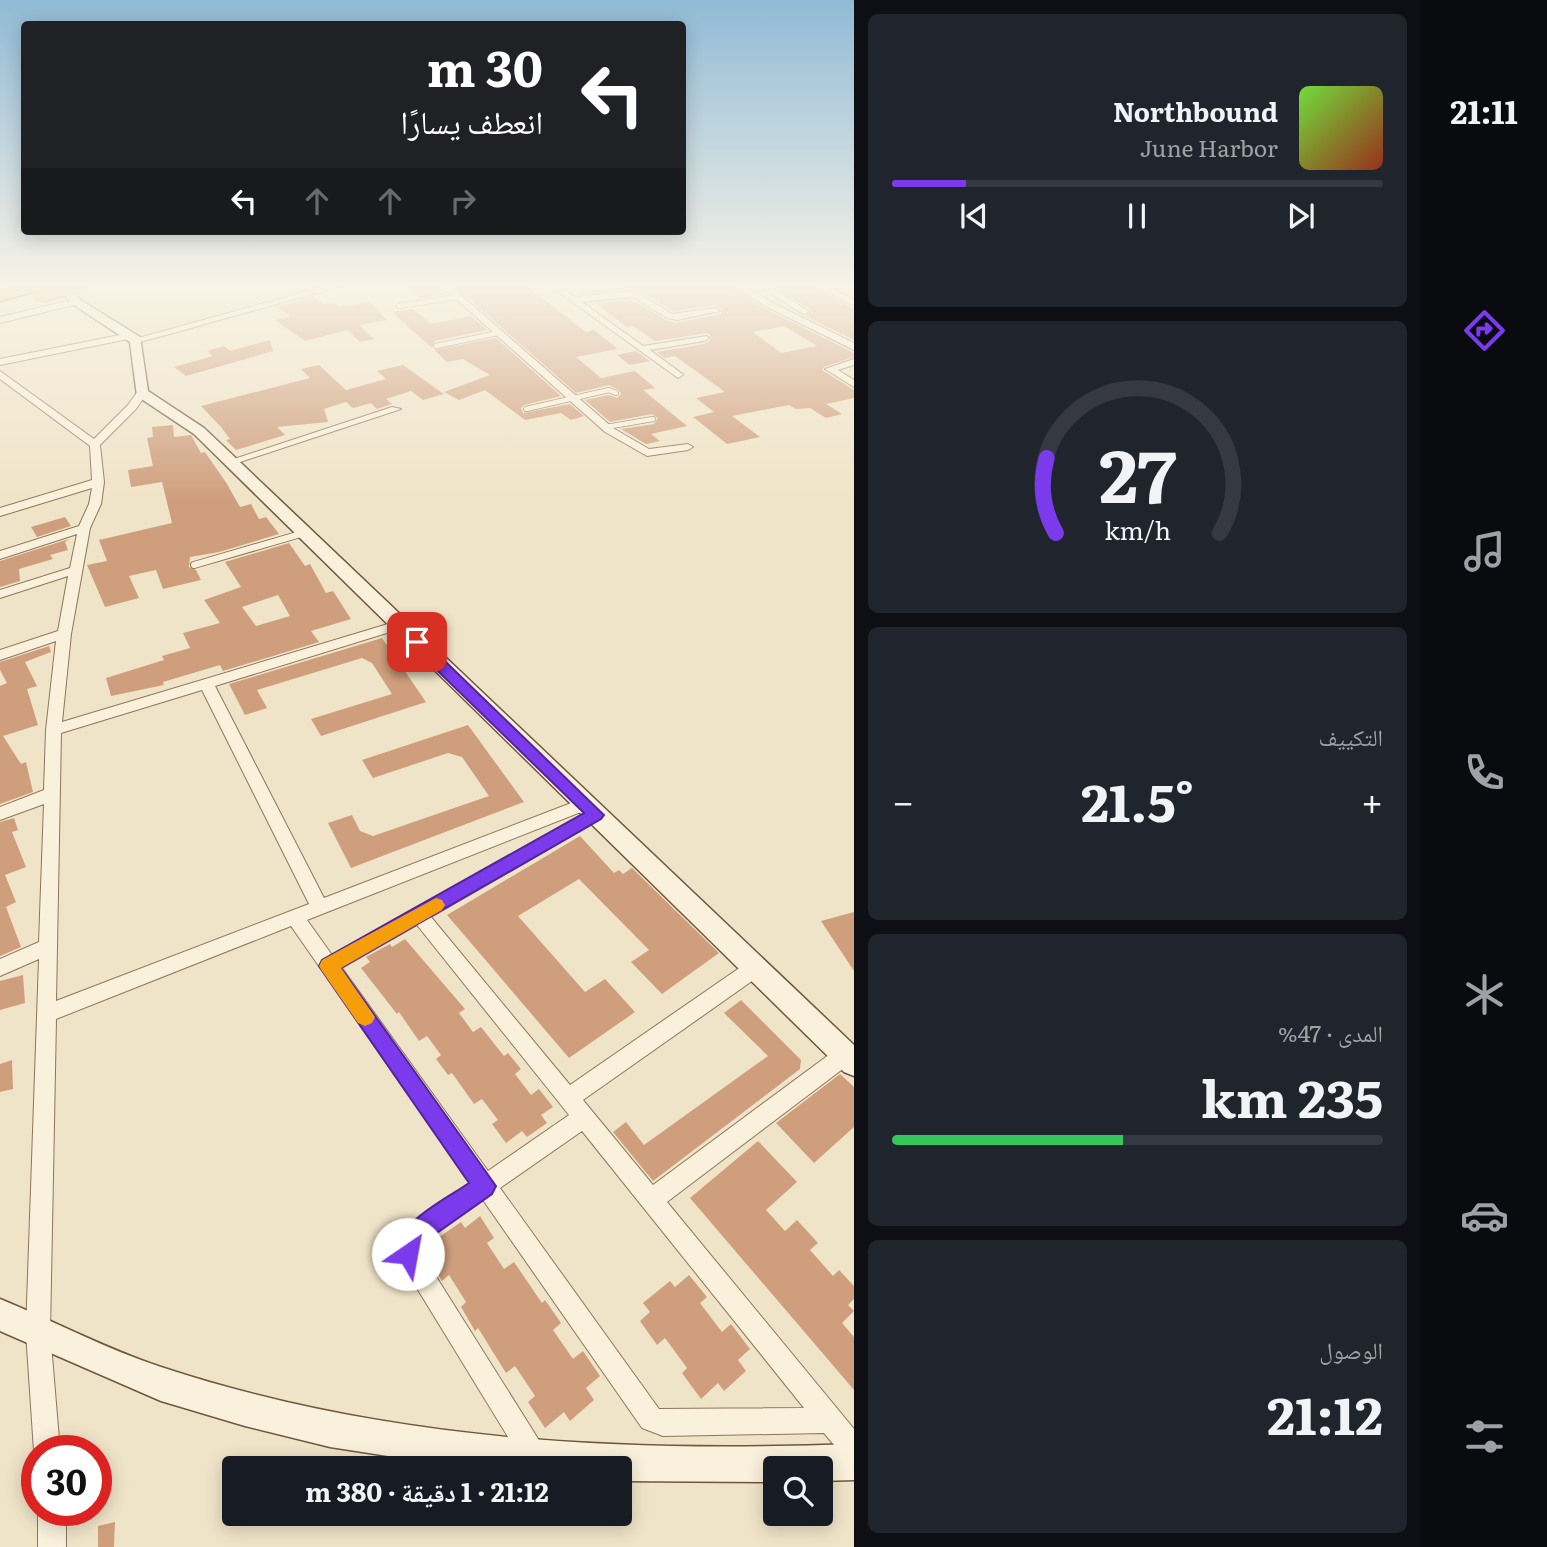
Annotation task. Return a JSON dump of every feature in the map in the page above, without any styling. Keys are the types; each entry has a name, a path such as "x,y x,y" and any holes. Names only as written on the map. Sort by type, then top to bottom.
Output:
{"street":[{"path":"0,362 38,355"},
{"path":"46,1435 38,1332 54,730 64,634 84,528 95,504 98,482 95,445 103,434 135,405 142,393 136,355"},
{"path":"523,355 606,427 647,453 688,447"},
{"path":"650,355 678,375"},
{"path":"854,362 830,369 854,384"},
{"path":"0,374 95,445"},
{"path":"142,393 199,431 849,1059 652,1200"},
{"path":"230,462 396,409"},
{"path":"0,512 98,482"},
{"path":"0,555 84,528"},
{"path":"0,594 76,570"},
{"path":"54,730 398,625"},
{"path":"0,655 64,634"},
{"path":"206,683 320,907"},
{"path":"0,814 52,794"},
{"path":"48,1013 320,907 590,809"},
{"path":"329,966 419,915 590,809"},
{"path":"419,915 854,1449"},
{"path":"295,917 651,1419 663,1423 831,1420"},
{"path":"0,968 49,946"},
{"path":"568,1098 755,968"},
{"path":"534,1456 408,1254 409,1241 418,1232 584,1117"},
{"path":"0,1315 160,1383 256,1411 417,1446 509,1456"},
{"path":"632,1462 854,1462"},
{"path":"52,1526 52,1547"}],"lane":[{"path":"526,409 609,390 616,393"},
{"path":"606,427 653,419"},
{"path":"194,565 304,533"}],"building":[{"path":"258,355 186,376 174,367 213,356"},
{"path":"440,355 515,355 561,396 524,405 521,408 523,413 570,404 584,416 571,420 561,413 525,420 485,390 459,400 444,392 490,375 463,359 447,362"},
{"path":"533,355 585,355 576,357 601,378 635,371 655,388 643,390 687,426 651,434 660,441 646,444 621,429 654,424 658,418 652,414 610,422 585,400 609,395 617,398 621,394 619,390 609,385 576,393"},
{"path":"617,355 642,355 650,361 630,365"},
{"path":"661,355 854,355 822,370 854,390 854,398 826,404 842,414 826,418 810,408 796,409 789,405 732,416 760,437 727,444 693,417 714,412 696,398 725,392 675,356 665,358"},
{"path":"319,365 346,390 386,379 377,371 403,365 444,394 423,400 411,391 386,399 392,404 377,409 371,403 353,408 346,402 324,409 328,422 277,427 285,435 236,450 226,440 230,439 221,427 201,406 310,378 301,369"},
{"path":"173,425 174,437 191,435 201,453 205,452 240,507 251,504 259,519 266,517 279,534 219,552 190,557 189,567 196,570 201,580 163,589 156,570 129,576 139,598 105,607 87,565 107,561 99,540 172,523 162,482 131,487 128,470 153,466 147,438 153,437 152,427"},
{"path":"65,517 71,526 37,537 31,527"},
{"path":"69,539 65,542 68,550 50,555 53,559 19,569 20,581 0,587 0,561"},
{"path":"289,543 305,566 310,564 326,593 333,591 351,619 311,631 319,642 223,671 220,665 163,682 164,685 111,696 106,678 164,660 162,656 190,648 183,633 220,623 204,600 241,587 225,562","holes":["278,595 290,616 256,626 242,607"]},
{"path":"382,638 426,702 321,736 311,719 392,694 372,663 362,658 257,690 267,708 245,715 229,684"},
{"path":"49,646 51,652 25,662 37,686 27,689 38,725 3,736 21,764 26,762 33,792 0,804 0,686 7,683 0,670 0,662"},
{"path":"468,725 524,802 351,868 328,823 352,815 360,831 373,836 489,796 462,757 448,753 373,778 362,760"},
{"path":"14,818 18,830 12,832 26,867 5,875 16,902 6,907 21,947 0,956 0,822"},
{"path":"580,836 614,873 619,870 623,874 632,868 719,953 662,994 631,962 649,950 579,879 518,916 585,992 605,979 635,1012 569,1058 447,915"},
{"path":"854,912 854,971 821,921"},
{"path":"405,939 465,1009 459,1013 473,1032 481,1027 504,1056 508,1053 521,1069 515,1074 531,1095 539,1089 553,1107 541,1115 547,1123 527,1137 522,1131 506,1143 492,1124 498,1120 482,1099 474,1104 452,1073 448,1075 436,1059 441,1055 427,1036 419,1041 399,1012 397,1014 361,968 370,962 366,957"},
{"path":"23,975 25,1003 0,1010 0,981"},
{"path":"741,1000 801,1060 800,1069 653,1181 613,1132 626,1122 644,1145 768,1056 724,1013"},
{"path":"12,1060 13,1089 0,1092 0,1064"},
{"path":"840,1074 854,1087 854,1127 814,1163 776,1123"},
{"path":"758,1141 797,1182 766,1210 785,1231 797,1220 818,1243 810,1250 833,1276 839,1270 854,1286 854,1299 848,1305 854,1311 842,1323 854,1337 854,1390 690,1198"},
{"path":"480,1216 494,1238 487,1243 504,1269 514,1262 542,1303 545,1300 561,1323 553,1330 573,1359 583,1351 600,1376 586,1388 594,1400 570,1421 564,1412 545,1428 528,1402 535,1396 515,1366 506,1373 478,1328 475,1331 461,1307 466,1302 449,1275 442,1281 428,1259 438,1251 432,1242 461,1222 465,1228"},
{"path":"689,1275 707,1297 700,1303 722,1332 731,1324 750,1349 738,1360 746,1371 724,1391 718,1383 701,1399 682,1373 687,1368 665,1338 657,1345 640,1321 650,1312 643,1303 670,1281 675,1287"},
{"path":"115,1522 114,1547 98,1547 98,1526 112,1526"}],"slow traffic":[{"path":"365,1017 329,966 436,905"}],"route":[{"path":"408,1254 409,1241 418,1232 484,1186 329,966 595,815 417,642"}]}
